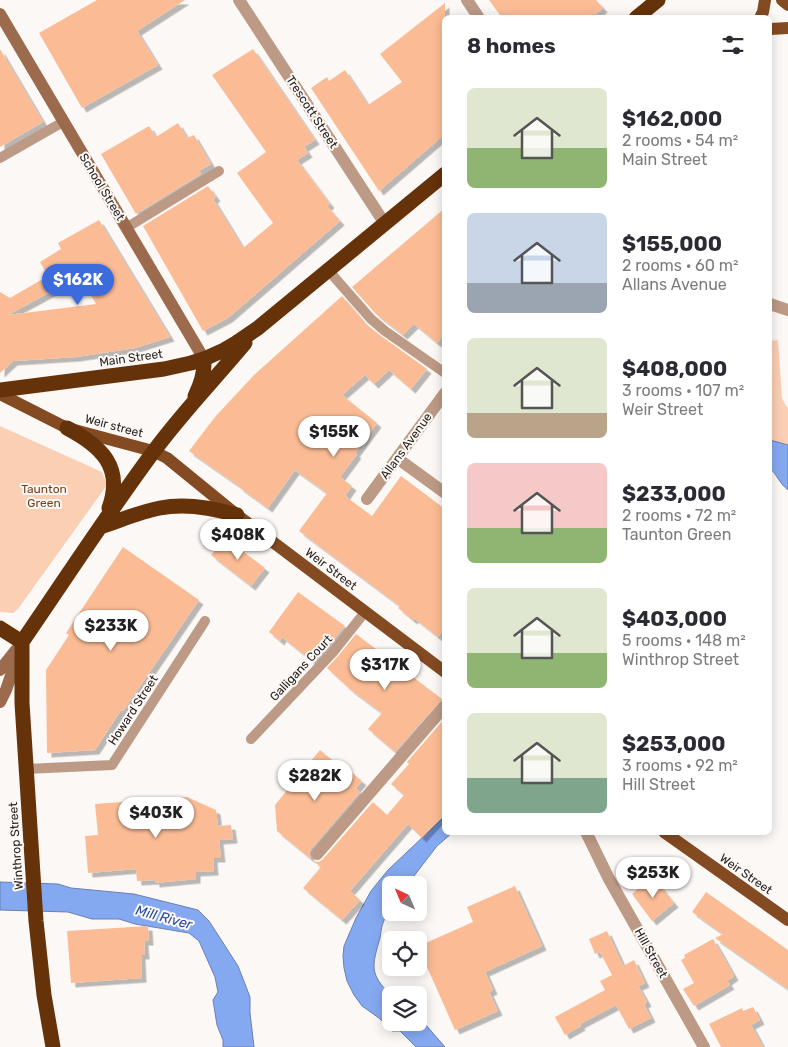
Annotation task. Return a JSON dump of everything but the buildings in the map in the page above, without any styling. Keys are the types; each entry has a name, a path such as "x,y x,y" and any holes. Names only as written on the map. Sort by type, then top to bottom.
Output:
{"highway":[{"path":"640,15 658,0"},
{"name":"Main Street","path":"0,390 164,369 204,359 230,347 258,328 442,176"},
{"name":"Main Street","path":"153,452 258,328"},
{"path":"182,417 200,384 204,359"},
{"path":"67,428 95,447 108,462 114,475 114,492 100,527"},
{"path":"0,628 22,642 153,452"},
{"path":"100,527 148,511 170,507 203,508 237,515"},
{"name":"Winthrop Street","path":"22,642 22,703 36,921 44,995 53,1047"}],"main road":[{"path":"762,15 765,0"},
{"path":"782,0 788,5"},
{"path":"772,29 788,28"},
{"path":"0,394 67,428"},
{"name":"Weir street","path":"67,428 153,452"},
{"name":"Weir Street","path":"153,452 167,458 237,515 442,670"},
{"name":"Weir Street","path":"668,835 788,920"}],"street":[{"name":"Trescott Street","path":"239,0 385,224"},
{"path":"467,0 478,15"},
{"name":"School Street","path":"0,14 204,359"},
{"path":"772,305 788,310"},
{"name":"Allans Avenue","path":"367,499 442,397"},
{"path":"397,458 442,491"},
{"path":"0,670 22,642"},
{"path":"0,702 6,690 22,642"},
{"path":"316,854 442,709"},
{"name":"Hill Street","path":"587,835 609,879 704,1047"}],"lane":[{"path":"0,158 63,122"},
{"path":"126,228 219,171"},
{"path":"328,270 384,331 442,371"},
{"name":"Galligans Court","path":"251,739 334,652 365,612"},
{"name":"Howard Street","path":"26,769 112,764 205,621"}],"green space":[{"path":"778,340 782,398 788,408 788,445 772,441 772,341"},
{"name":"Taunton Green","path":"0,426 102,472 107,485 18,609 13,613 0,612"}],"water":[{"path":"772,441 788,445 788,490 772,471"},
{"path":"442,819 442,835 450,835 437,846 414,876 383,876"},
{"path":"382,877 383,921 374,969 383,986 382,1021 362,1006 354,995 347,981 344,968 344,946 356,918 371,891"},
{"name":"Mill River","path":"0,882 58,884 71,888 134,894 198,910 209,921 238,966 250,997 254,1047 223,1047 213,1000 218,992 215,977 199,941 189,933 135,924 119,919 92,919 68,912 0,910"},
{"path":"427,1026 445,1047 416,1047 400,1031 427,1031"}]}
